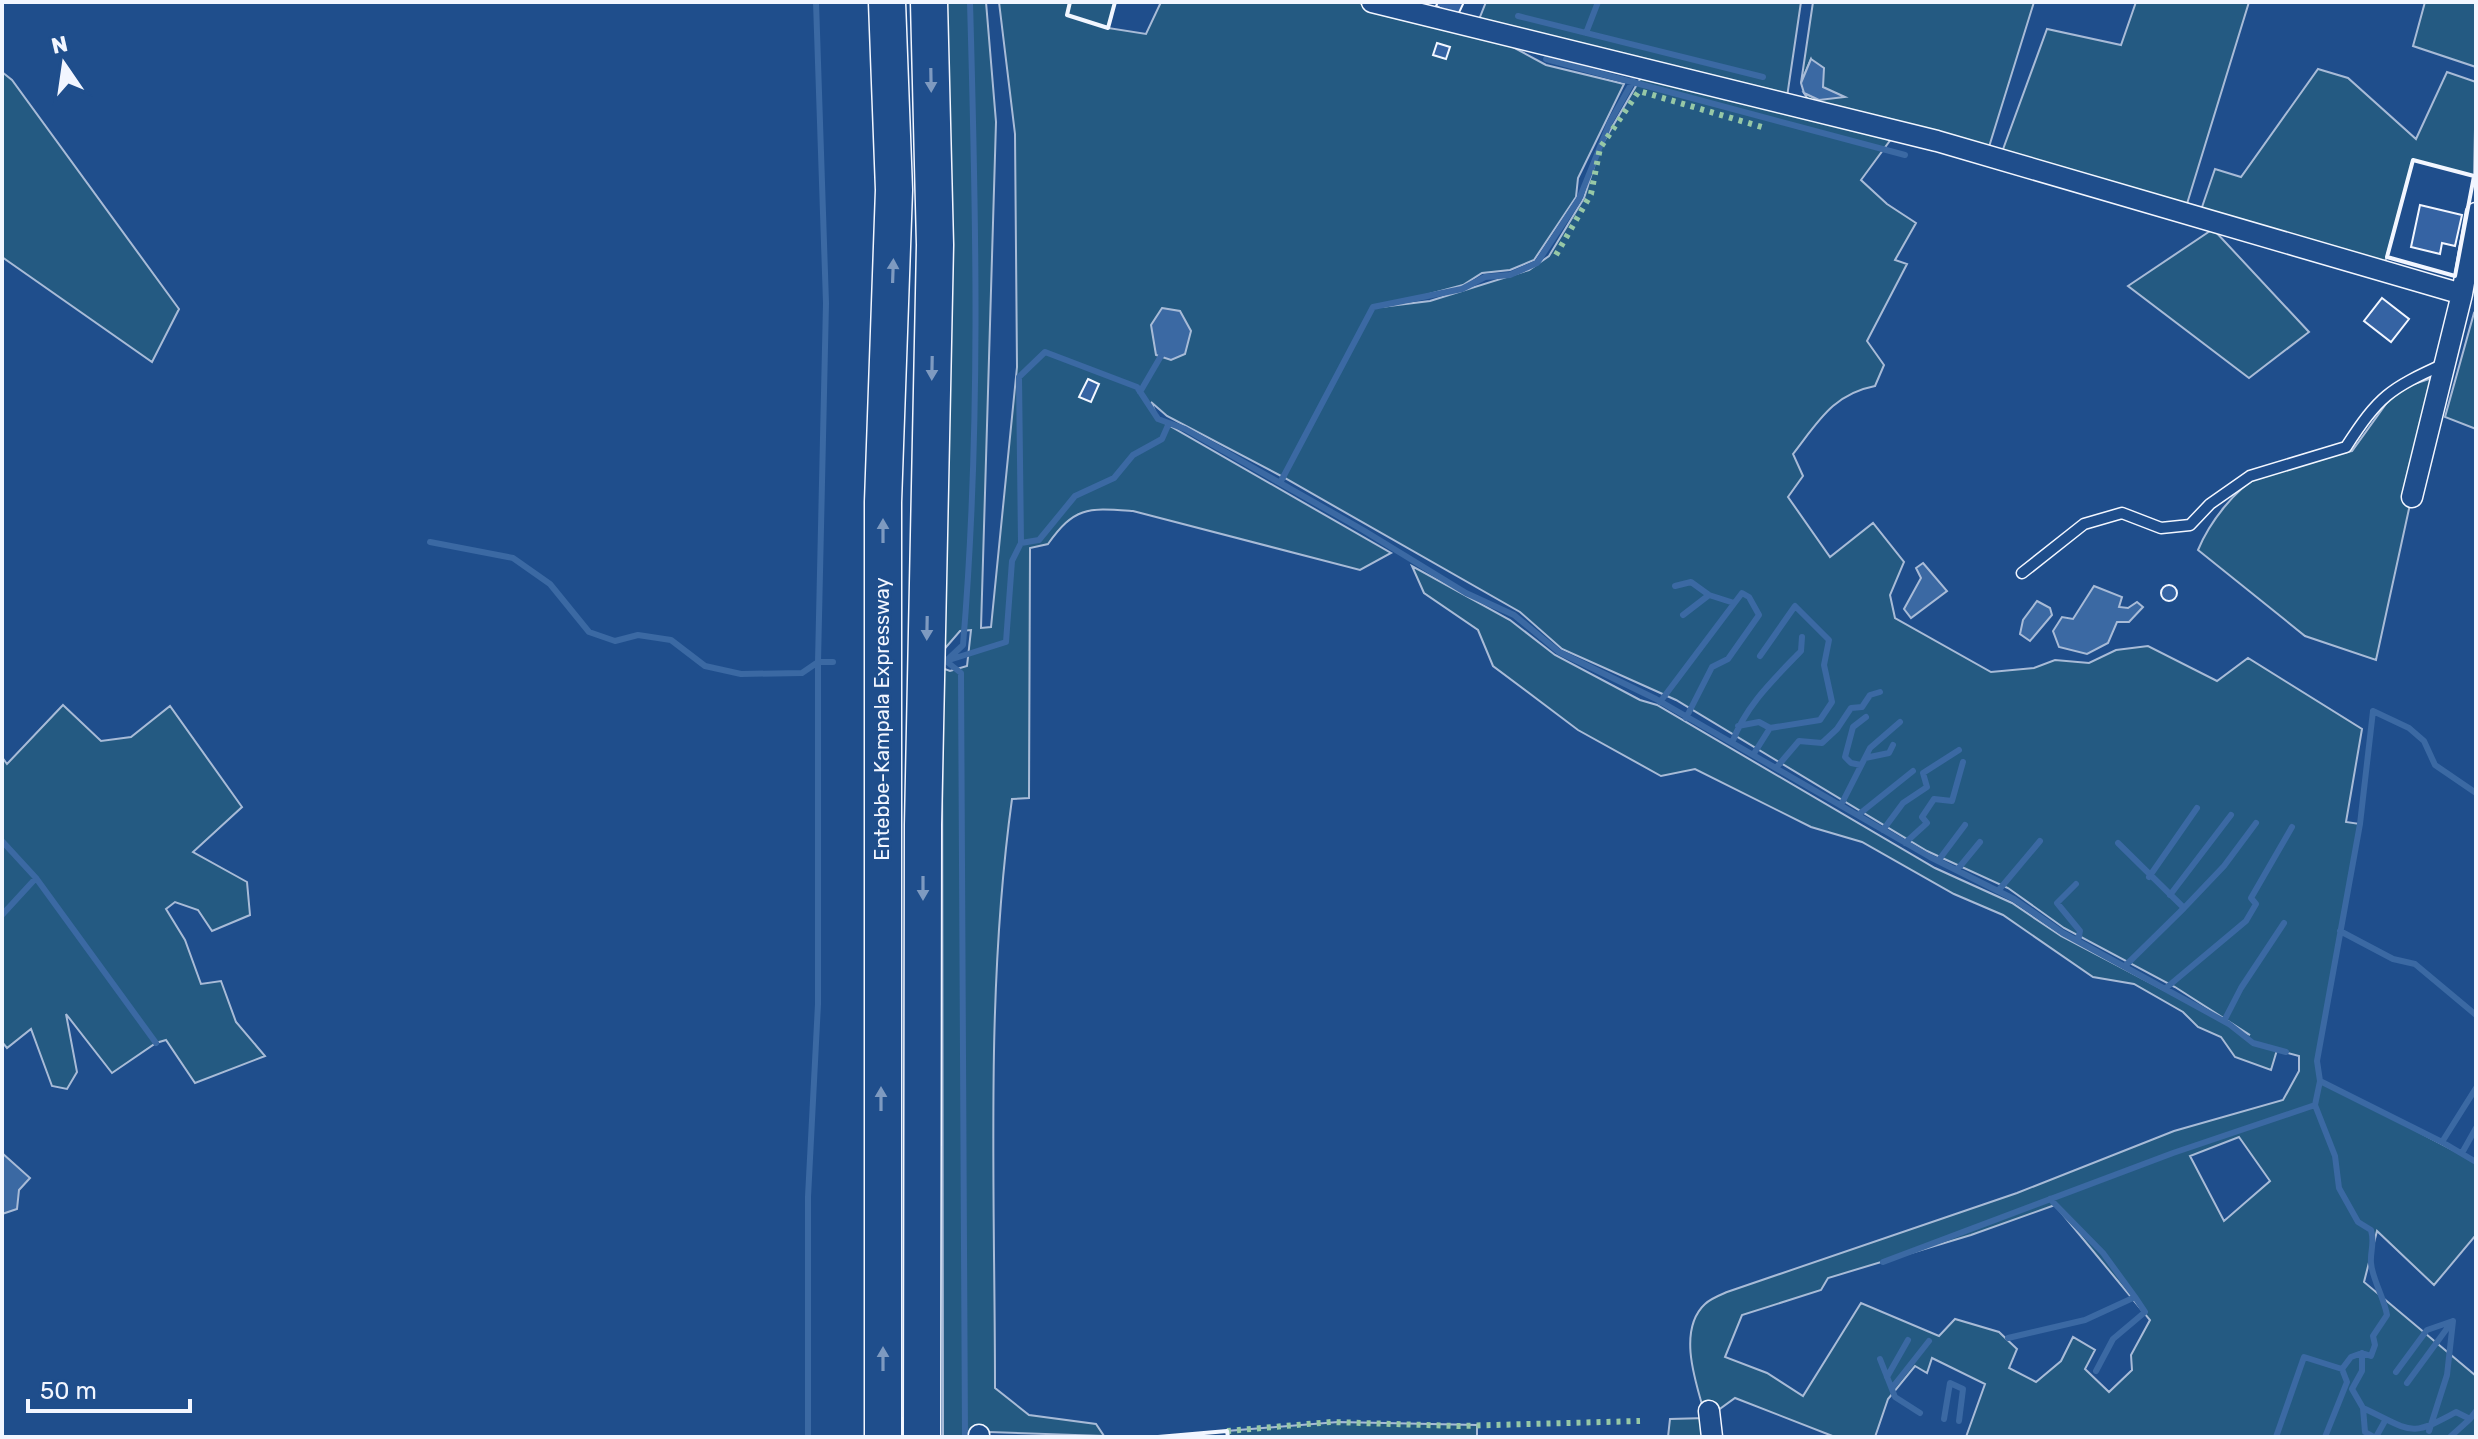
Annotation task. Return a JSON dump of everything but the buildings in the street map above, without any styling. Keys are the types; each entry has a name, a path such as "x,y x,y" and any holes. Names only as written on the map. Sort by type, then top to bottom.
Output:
{"highway":[{"name":"Entebbe-Kampala Expressway","path":"883,1437 883,518 894,190 887,2"},
{"name":"Entebbe-Kampala Expressway","path":"922,1437 923,825 935,245 929,2"}],"street":[{"path":"1372,2 1937,141 2462,294"},
{"path":"2412,497 2462,294 2476,213"},
{"path":"1709,1411 1712,1437"}],"lane":[{"path":"2022,573 2084,524 2122,513 2161,528 2190,525 2210,504 2250,476 2346,447 2367,415 2395,386 2444,364"}],"shaded area":[{"path":"943,2 986,2 996,122 981,628 991,627 1017,367 1015,134 999,2 1115,2 1108,28 1146,34 1161,2 1358,2 1387,16 1511,46 1546,65 1624,84 1578,178 1576,197 1534,260 1510,270 1482,273 1463,285 1381,307 1430,301 1529,270 1549,256 1584,198 1600,148 1643,74 1894,135 1861,180 1887,204 1916,223 1895,260 1907,264 1867,341 1884,365 1875,386 1860,390 1837,403 1793,454 1803,476 1788,497 1830,557 1873,523 1904,562 1890,595 1895,618 1991,672 2034,668 2055,660 2089,663 2116,650 2148,646 2217,681 2248,658 2362,729 2346,822 2360,824 2317,1061 2320,1080 2476,1162 2476,1235 2434,1285 2377,1231 2364,1282 2476,1376 2476,1437 1966,1437 1985,1384 1932,1358 1927,1373 1915,1366 1888,1399 1875,1437 1835,1437 1735,1398 1706,1419 1708,1437 1668,1437 1670,1419 1706,1418 1694,1375 1690,1343 1696,1315 1710,1300 2017,1193 2174,1131 2283,1100 2299,1071 2299,1056 2277,1050 2271,1070 2235,1057 2221,1037 2198,1027 2183,1012 2134,984 2093,977 2003,915 1954,894 1862,842 1811,827 1695,769 1661,776 1578,730 1493,666 1478,630 1424,593 1412,566 1510,620 1555,655 1640,700 1657,705 1935,868 2012,903 2061,936 2250,1035 2175,987 2064,928 2008,888 1927,851 1676,700 1562,649 1520,612 1283,477 1167,416 1151,402 1158,419 1391,553 1360,570 1133,511 1105,510 1075,516 1048,544 1030,548 1029,798 1012,799 998,946 993,1093 995,1388 1029,1415 1096,1424 1104,1436 974,1432 974,1437 943,1437 942,668 950,671 967,666 971,630 960,631 941,653","holes":["2239,1137 2270,1181 2224,1221 2190,1156","2055,1205 2150,1320 2131,1355 2132,1370 2109,1392 2085,1369 2095,1350 2073,1337 2061,1361 2036,1382 2009,1368 2017,1349 1999,1332 1955,1319 1939,1336 1861,1303 1803,1396 1767,1373 1725,1357 1742,1315 1821,1290 1828,1278 1971,1235"]},
{"path":"1486,2 1801,2 1787,97 1478,22"},
{"path":"1813,2 2034,2 1988,150 1809,101 1804,93 1819,100 1822,87 1811,59 1801,83"},
{"path":"2136,2 2249,2 2186,207 2002,152 2047,29 2121,45"},
{"path":"2425,2 2476,2 2476,67 2413,46"},
{"path":"1811,59 1824,68 1823,87 1845,97 1819,100 1804,93 1801,83"},
{"path":"2318,69 2348,78 2416,139 2447,72 2476,82 2474,176 2413,160 2384,266 2201,210 2215,169 2241,177"},
{"path":"2,72 12,80 179,309 152,362 2,257"},
{"path":"2213,229 2309,332 2249,378 2128,286"},
{"path":"1162,308 1180,311 1191,331 1185,354 1171,360 1156,355 1151,325"},
{"path":"2476,314 2476,429 2445,417"},
{"path":"2438,376 2376,660 2305,636 2198,550 2224,508 2251,481 2280,466 2352,451 2396,390"},
{"path":"1923,563 1947,591 1911,618 1904,609 1921,578 1916,568"},
{"path":"2094,586 2122,597 2119,607 2128,608 2137,602 2143,607 2129,622 2117,622 2108,643 2087,654 2059,647 2053,631 2062,617 2073,619"},
{"path":"2037,601 2050,608 2052,615 2030,641 2020,634 2023,620"},
{"path":"63,705 101,741 131,737 170,706 242,807 193,852 247,882 250,915 212,931 198,910 175,902 166,909 185,940 201,984 221,981 236,1022 265,1056 195,1083 166,1040 156,1043 112,1073 66,1014 77,1072 67,1089 52,1086 31,1029 7,1048 2,1042 2,757 7,764"},
{"path":"2,1153 30,1178 19,1190 17,1209 2,1214"},
{"path":"1338,1422 1477,1425 1477,1437 1228,1437 1227,1431"}],"waterway":[{"path":"808,1437 808,1197 818,1004 818,662 826,303 816,2"},
{"path":"946,661 963,645 973,485 975,243 970,2"},
{"path":"1586,33 1598,2"},
{"path":"1518,16 1763,77"},
{"path":"1546,59 1905,155"},
{"path":"1280,483 1373,307 1462,289 1485,277 1510,275 1537,263 1579,199 1610,122 1633,81"},
{"path":"1021,543 1019,377 1045,352 1137,387 1158,419 1185,429 1363,530 1466,593 1514,615 1559,652 1656,699 1930,857 2014,899 2063,933 2229,1024 2253,1043 2286,1052"},
{"path":"1140,392 1161,356"},
{"path":"949,660 1006,642 1012,561 1021,543 1039,540 1075,496 1114,478 1133,455 1162,439 1169,423"},
{"path":"430,542 513,558 550,584 589,632 615,641 638,635 671,640 705,666 741,674 802,673 818,662 833,662"},
{"path":"1675,586 1691,582 1709,595 1734,603"},
{"path":"1660,702 1742,593 1749,597 1759,615 1728,659 1712,667 1686,718"},
{"path":"1683,615 1709,595"},
{"path":"1753,755 1770,728 1820,720 1832,702 1824,665 1829,640 1795,606 1760,656"},
{"path":"1732,743 1752,705 1801,651 1802,637"},
{"path":"946,661 961,673 965,1437"},
{"path":"1776,768 1799,741 1822,743 1837,729 1851,708 1862,707 1870,695 1880,692"},
{"path":"2373,711 2360,824 2317,1061 2320,1081 2442,1142 2476,1088"},
{"path":"2373,711 2409,728 2424,741 2435,765 2476,793"},
{"path":"1861,765 1851,763 1845,757 1853,727 1866,717"},
{"path":"1738,726 1759,722 1770,728"},
{"path":"1841,805 1870,748 1900,722"},
{"path":"1865,758 1889,753 1893,745"},
{"path":"1883,830 1903,803 1927,787 1923,773 1959,750"},
{"path":"1905,843 1927,823 1922,817 1934,799 1952,801 1963,762"},
{"path":"1858,815 1913,771"},
{"path":"2149,877 2197,808"},
{"path":"2170,895 2231,815"},
{"path":"2184,908 2224,866 2256,823"},
{"path":"1938,861 1965,825"},
{"path":"2166,988 2246,921 2256,904 2251,898 2292,827"},
{"path":"2,841 36,878 156,1043"},
{"path":"1998,891 2040,841"},
{"path":"1957,870 1980,842"},
{"path":"2118,843 2184,908 2125,966"},
{"path":"2,915 36,878"},
{"path":"2076,884 2057,903 2080,931 2078,941"},
{"path":"2224,1021 2241,988 2284,923"},
{"path":"2340,931 2393,959 2415,964 2476,1015"},
{"path":"2320,1081 2315,1105 2335,1156 2339,1188 2358,1222 2371,1230 2372,1269 2387,1315 2373,1336 2375,1345 2371,1356 2362,1353 2362,1371 2352,1389 2363,1408 2365,1432 2374,1437"},
{"path":"1883,1262 2173,1153 2315,1105"},
{"path":"2462,1153 2476,1128"},
{"path":"2442,1142 2476,1162"},
{"path":"2008,1338 2085,1320 2135,1297 2103,1253 2050,1199"},
{"path":"2096,1371 2113,1339 2145,1312 2135,1297"},
{"path":"2396,1372 2427,1330 2453,1321"},
{"path":"2429,1431 2447,1375 2453,1321"},
{"path":"2407,1383 2451,1323"},
{"path":"1887,1377 1908,1340"},
{"path":"1892,1388 1929,1341"},
{"path":"2276,1437 2304,1357 2342,1369 2351,1357 2362,1353"},
{"path":"1880,1359 1895,1397 1920,1413"},
{"path":"2325,1437 2347,1382 2342,1369"},
{"path":"1944,1419 1950,1383 1963,1389 1959,1421"},
{"path":"2363,1408 2410,1428 2428,1426 2456,1412 2470,1419 2476,1411"},
{"path":"2376,1437 2386,1419"},
{"path":"2450,1437 2470,1419"}],"hedge":[{"path":"1556,255 1591,194 1600,148 1639,91 1762,127"},
{"path":"1227,1431 1331,1422 1457,1426 1640,1421"}],"wall":[{"path":"1070,2 1067,15 1108,28 1115,2"},
{"path":"2413,160 2474,176 2455,276 2387,257 2413,160"},
{"path":"2476,284 2476,308"},
{"path":"1158,1437 1227,1431 1228,1437"}]}
